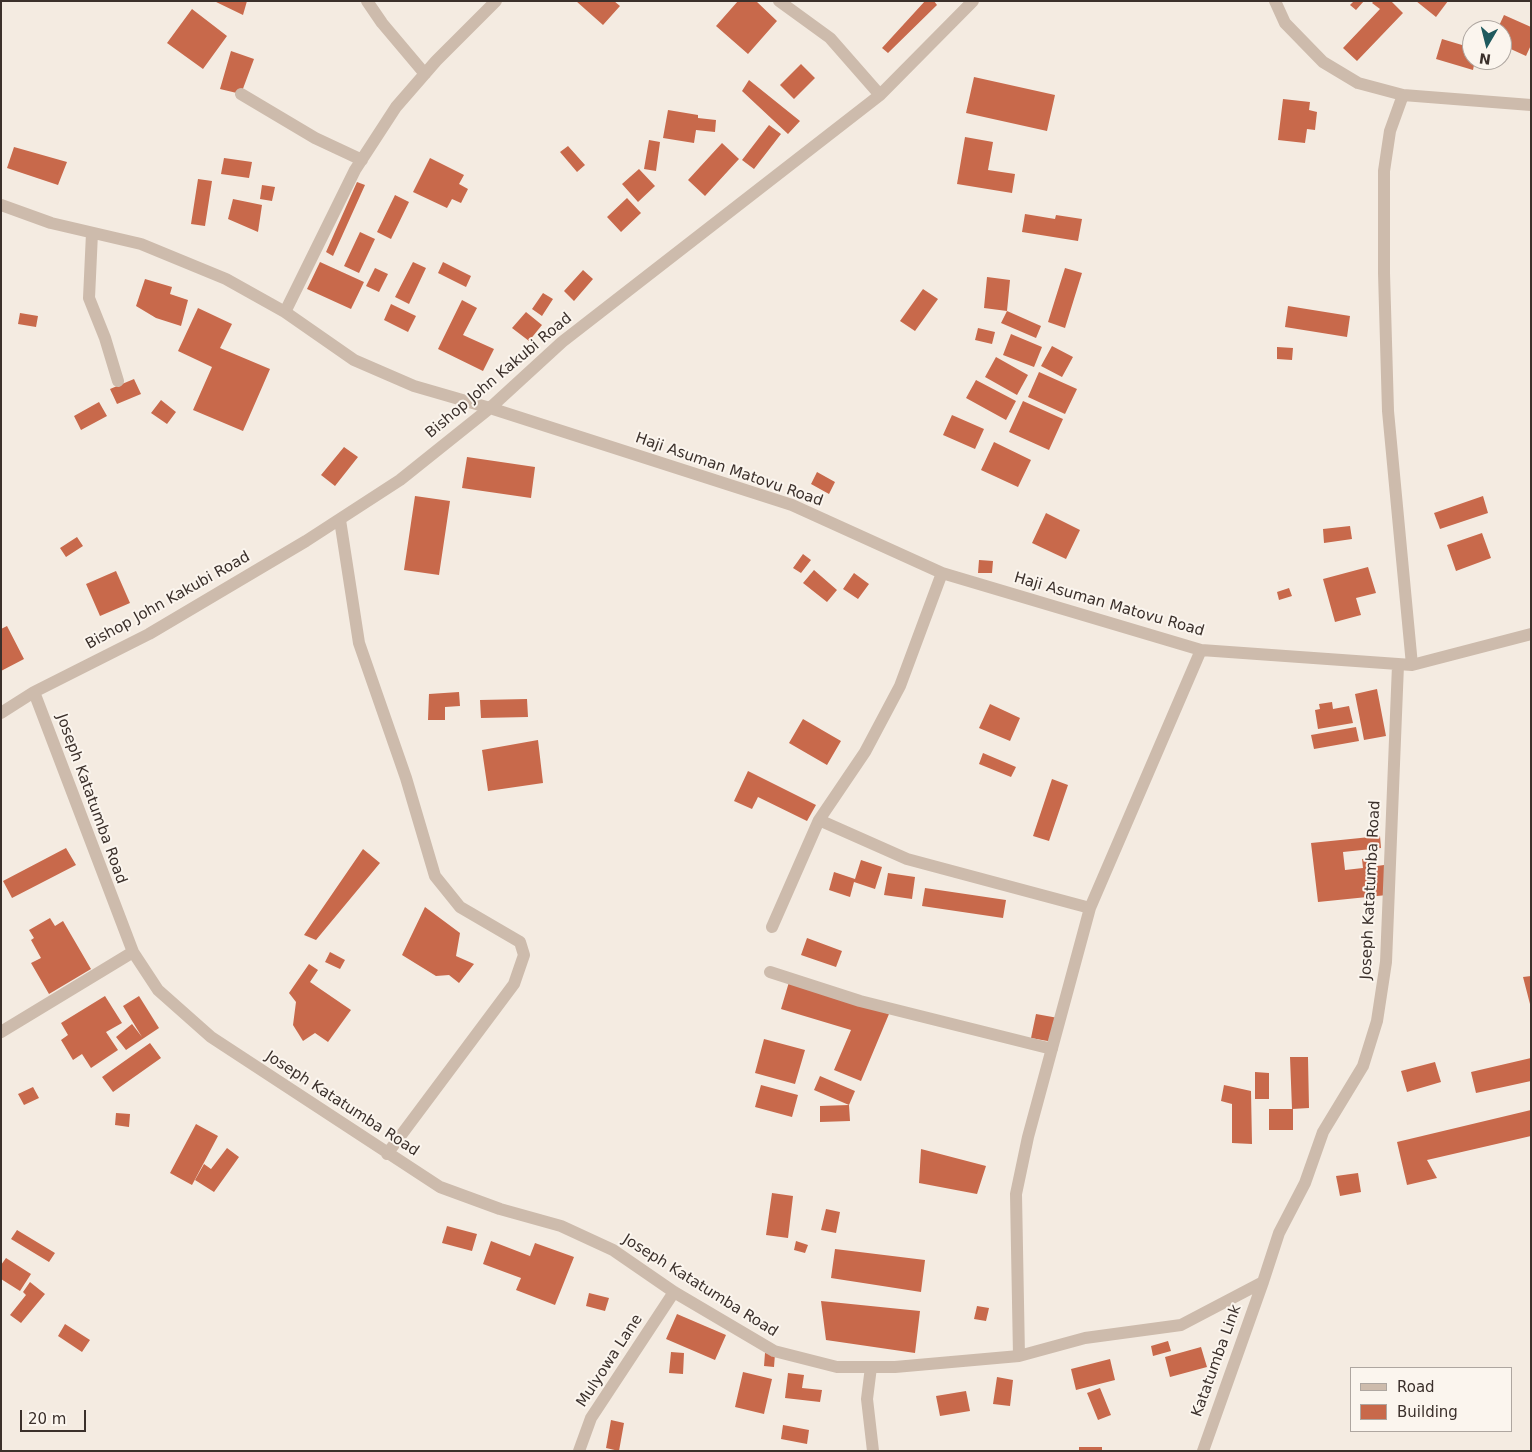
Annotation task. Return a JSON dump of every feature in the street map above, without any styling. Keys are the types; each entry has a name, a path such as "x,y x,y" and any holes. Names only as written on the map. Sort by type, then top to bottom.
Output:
{"street":[{"path":"367,1 382,24 425,74"},
{"path":"286,312 362,160 396,107 425,74 496,1"},
{"path":"779,1 830,38 880,95"},
{"name":"Bishop John Kakubi Road","path":"1,712 34,692 149,634 340,520 400,480 490,408 562,342 880,95 973,1"},
{"path":"1275,1 1286,23 1323,62 1358,83 1403,95 1531,104"},
{"path":"240,94 315,138 362,160"},
{"path":"1403,95 1390,130 1384,171 1384,273 1388,411 1412,665"},
{"name":"Haji Asuman Matovu Road","path":"1,205 51,223 141,244 218,275 286,312 354,360 414,386 490,408 792,505 942,573 1201,650 1412,665 1531,634"},
{"path":"92,233 89,298 105,338 118,381"},
{"path":"340,520 359,643 403,769 435,876 460,907 520,942 524,954 514,984 387,1154"},
{"path":"772,926 819,820 865,752 900,686 942,573"},
{"path":"1019,1356 1016,1194 1028,1137 1090,908 1201,650"},
{"name":"Joseph Katatumba Road","path":"34,692 118,918 133,952 158,990 211,1037 440,1187 500,1209 561,1226 613,1250 674,1292 774,1351 837,1367 895,1367 1019,1356 1085,1338 1181,1325 1262,1282 1280,1233 1305,1183 1322,1132 1363,1066 1377,1021 1386,962 1398,665"},
{"path":"819,820 907,859 1090,908"},
{"path":"1,1032 133,952"},
{"path":"770,972 860,1002 1052,1049"},
{"name":"Katatumba Link","path":"1203,1451 1262,1282"},
{"name":"Mulyowa Lane","path":"579,1451 591,1418 674,1292"},
{"path":"872,1367 867,1399 873,1451"}],"building":[{"path":"214,1 247,1 243,15"},
{"path":"576,1 614,1 620,6 603,25"},
{"path":"738,1 756,1 777,21 748,54 716,26"},
{"path":"925,1 934,1 937,5 888,53 882,48"},
{"path":"1354,1 1364,1 1356,10 1350,5"},
{"path":"1374,1 1391,1 1403,13 1357,61 1343,48 1380,9 1372,3"},
{"path":"1416,1 1448,1 1436,17"},
{"path":"192,9 227,36 203,69 167,43"},
{"path":"1504,15 1531,27 1531,45 1526,56 1512,50 1512,20 1502,20"},
{"path":"1442,39 1462,45 1462,67 1436,59"},
{"path":"231,51 254,59 241,94 220,89"},
{"path":"801,64 815,78 794,99 780,85"},
{"path":"974,77 1055,95 1047,131 966,113"},
{"path":"749,80 800,121 788,134 742,91"},
{"path":"1283,99 1310,102 1309,110 1317,112 1315,130 1307,129 1305,143 1278,140"},
{"path":"668,110 698,115 698,118 716,120 715,132 696,130 694,143 663,138"},
{"path":"769,125 781,134 754,169 742,160"},
{"path":"965,137 993,142 988,170 1015,174 1012,193 957,184"},
{"path":"649,140 660,142 656,171 644,169"},
{"path":"722,143 739,159 705,196 688,180"},
{"path":"568,146 585,165 577,172 560,152"},
{"path":"14,147 67,162 58,185 7,168"},
{"path":"224,158 252,162 249,178 221,174"},
{"path":"430,158 464,175 459,184 468,189 461,203 452,199 447,208 413,192"},
{"path":"639,169 655,186 638,202 622,184"},
{"path":"198,179 212,181 205,226 191,224"},
{"path":"357,182 365,185 333,256 326,252"},
{"path":"262,185 275,187 272,201 260,199"},
{"path":"395,195 409,202 391,239 377,232"},
{"path":"627,198 641,213 621,232 607,217"},
{"path":"233,199 262,205 258,232 228,219"},
{"path":"1025,214 1055,219 1056,215 1082,219 1078,241 1022,232"},
{"path":"360,232 375,239 359,273 344,266"},
{"path":"320,262 364,282 351,309 307,289"},
{"path":"413,262 426,268 409,304 395,297"},
{"path":"443,262 471,276 466,287 438,273"},
{"path":"375,268 388,274 379,292 366,286"},
{"path":"1065,268 1082,273 1065,328 1048,322"},
{"path":"583,270 593,279 574,301 564,291"},
{"path":"987,277 1010,280 1007,311 984,308"},
{"path":"145,279 172,287 170,294 188,300 181,326 156,318 136,306"},
{"path":"923,289 938,299 915,331 900,321"},
{"path":"543,293 553,299 542,316 532,309"},
{"path":"462,300 477,308 463,335 494,349 483,371 438,349"},
{"path":"391,304 416,316 408,332 384,320"},
{"path":"1288,306 1350,316 1347,337 1285,327"},
{"path":"198,308 232,324 220,348 270,369 243,431 193,410 212,367 178,351"},
{"path":"1007,311 1041,326 1036,338 1001,323"},
{"path":"526,312 542,325 529,341 512,328"},
{"path":"20,313 38,316 36,327 18,324"},
{"path":"978,328 995,332 992,344 975,340"},
{"path":"1011,334 1042,347 1034,367 1003,355"},
{"path":"1052,346 1073,357 1062,377 1041,366"},
{"path":"1277,347 1293,348 1292,360 1277,359"},
{"path":"996,357 1028,375 1017,395 985,377"},
{"path":"1039,372 1077,389 1065,414 1028,397"},
{"path":"134,379 141,394 117,404 110,389"},
{"path":"976,380 1016,401 1006,420 966,398"},
{"path":"161,400 176,412 167,424 151,413"},
{"path":"1023,401 1063,419 1049,450 1009,432"},
{"path":"99,402 107,416 81,430 74,416"},
{"path":"952,415 984,429 975,449 943,435"},
{"path":"994,442 1031,460 1018,487 981,470"},
{"path":"344,447 358,457 335,486 321,475"},
{"path":"467,457 535,467 531,498 462,488"},
{"path":"817,472 835,482 829,494 811,484"},
{"path":"415,496 450,501 439,575 404,570"},
{"path":"1483,496 1488,513 1440,529 1434,513"},
{"path":"1046,513 1080,530 1066,559 1032,543"},
{"path":"1350,526 1352,539 1324,543 1323,529"},
{"path":"1482,533 1491,558 1456,571 1447,545"},
{"path":"77,537 83,546 66,557 60,548"},
{"path":"803,554 811,560 801,573 793,568"},
{"path":"979,560 993,561 992,573 978,573"},
{"path":"1368,567 1376,593 1356,598 1361,615 1335,622 1323,579"},
{"path":"814,570 837,590 827,602 803,583"},
{"path":"116,571 130,603 100,616 86,584"},
{"path":"854,573 869,584 858,599 843,589"},
{"path":"1289,588 1292,596 1279,600 1277,592"},
{"path":"7,626 24,659 1,671 1,629"},
{"path":"1377,689 1386,736 1364,740 1355,694"},
{"path":"459,692 460,706 445,707 445,720 428,720 429,694"},
{"path":"527,699 528,717 481,718 480,700"},
{"path":"1332,702 1333,709 1349,706 1353,723 1318,729 1315,710 1320,709 1319,704"},
{"path":"990,704 1020,718 1010,741 979,728"},
{"path":"803,719 841,741 827,765 789,743"},
{"path":"1356,727 1359,741 1314,749 1311,735"},
{"path":"538,740 543,783 488,791 482,750"},
{"path":"983,753 1016,767 1011,777 979,764"},
{"path":"748,771 816,805 807,821 758,797 752,809 734,801"},
{"path":"1052,779 1068,785 1049,841 1033,836"},
{"path":"1380,836 1381,848 1343,852 1345,870 1363,868 1362,859 1376,857 1377,866 1384,865 1387,895 1318,902 1311,843"},
{"path":"66,848 76,865 12,898 3,881"},
{"path":"363,849 380,863 316,940 304,935"},
{"path":"861,860 882,867 875,889 854,882 850,897 829,890 834,872 855,879"},
{"path":"888,873 915,877 912,899 884,895"},
{"path":"925,888 1006,900 1003,918 922,906"},
{"path":"425,907 460,933 456,956 474,964 459,983 449,975 436,976 402,955"},
{"path":"50,918 55,926 63,921 91,969 49,994 31,963 41,958 31,940 34,938 29,930"},
{"path":"807,938 842,951 836,967 801,955"},
{"path":"330,952 345,960 340,969 325,962"},
{"path":"309,964 318,970 310,982 351,1010 328,1042 315,1033 303,1041 293,1025 296,1002 289,993"},
{"path":"1531,976 1531,1003 1530,1004 1523,977"},
{"path":"789,982 889,1014 861,1081 834,1070 851,1030 781,1009"},
{"path":"105,996 122,1023 106,1032 118,1050 91,1068 82,1054 73,1060 61,1040 68,1035 61,1023"},
{"path":"139,996 159,1028 126,1050 116,1037 132,1024 142,1037 123,1006"},
{"path":"1036,1014 1058,1018 1053,1042 1031,1038"},
{"path":"764,1039 805,1050 795,1084 755,1073"},
{"path":"150,1043 161,1058 113,1092 102,1077"},
{"path":"1290,1057 1308,1057 1309,1108 1292,1109"},
{"path":"1531,1058 1531,1081 1476,1093 1471,1072"},
{"path":"1435,1062 1441,1082 1407,1092 1401,1071"},
{"path":"1255,1072 1269,1073 1269,1099 1255,1099"},
{"path":"820,1076 855,1091 849,1105 814,1090"},
{"path":"761,1085 798,1095 792,1117 755,1107"},
{"path":"1224,1085 1251,1091 1252,1144 1232,1143 1232,1104 1221,1101"},
{"path":"33,1087 39,1098 24,1105 18,1094"},
{"path":"849,1105 850,1121 820,1122 820,1106"},
{"path":"1269,1109 1293,1109 1293,1130 1269,1130"},
{"path":"1531,1110 1531,1136 1427,1160 1437,1178 1407,1185 1397,1142"},
{"path":"116,1113 130,1114 129,1127 115,1125"},
{"path":"196,1124 218,1136 192,1185 170,1173"},
{"path":"227,1148 239,1157 214,1192 195,1180 204,1164 211,1169"},
{"path":"921,1149 986,1166 977,1194 919,1183"},
{"path":"1358,1173 1361,1192 1340,1196 1336,1176"},
{"path":"772,1193 793,1196 788,1238 766,1235"},
{"path":"826,1209 840,1212 836,1233 821,1230"},
{"path":"447,1226 477,1234 472,1251 442,1243"},
{"path":"17,1230 55,1253 49,1262 11,1239"},
{"path":"491,1241 530,1256 535,1243 574,1257 555,1305 516,1290 521,1278 483,1264"},
{"path":"796,1241 808,1245 805,1253 794,1250"},
{"path":"835,1249 925,1260 921,1292 831,1278"},
{"path":"6,1258 31,1274 20,1291 1,1279 1,1265"},
{"path":"30,1282 45,1294 21,1323 10,1315 26,1295 23,1292"},
{"path":"589,1293 609,1298 605,1311 586,1306"},
{"path":"821,1301 920,1311 915,1353 826,1340"},
{"path":"977,1306 989,1308 986,1321 974,1319"},
{"path":"677,1314 726,1335 715,1360 666,1339"},
{"path":"65,1324 90,1340 82,1352 58,1336"},
{"path":"1168,1341 1171,1351 1153,1356 1151,1346"},
{"path":"1201,1347 1207,1367 1170,1377 1165,1357"},
{"path":"671,1352 684,1353 683,1374 669,1373"},
{"path":"765,1353 775,1354 774,1367 764,1366"},
{"path":"1110,1359 1115,1380 1076,1390 1071,1369"},
{"path":"743,1372 772,1379 764,1414 735,1407"},
{"path":"788,1373 804,1375 802,1388 822,1390 820,1402 785,1398"},
{"path":"997,1377 1013,1380 1010,1406 993,1404"},
{"path":"1100,1388 1111,1415 1098,1420 1087,1393"},
{"path":"966,1391 970,1411 940,1416 936,1396"},
{"path":"611,1420 624,1423 619,1451 606,1448"},
{"path":"783,1425 809,1430 807,1444 781,1439"},
{"path":"1079,1447 1102,1447 1102,1451 1079,1451"}]}
